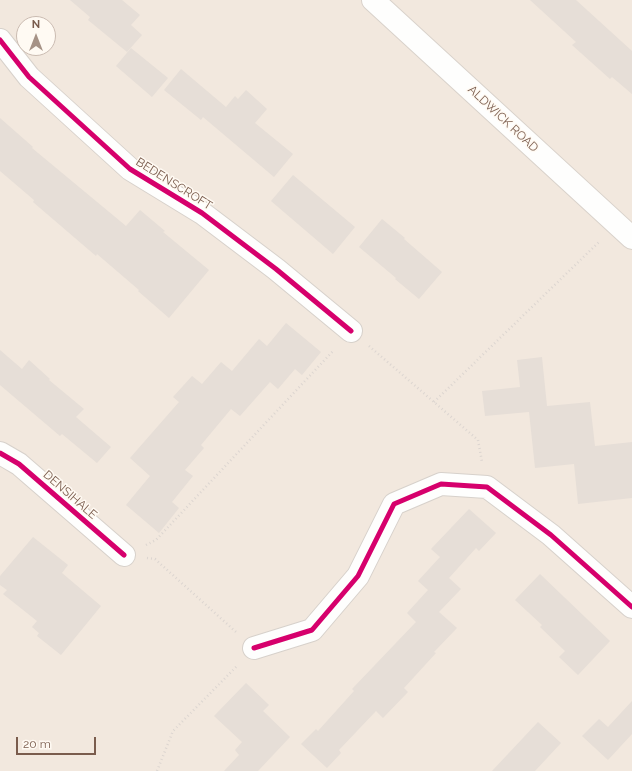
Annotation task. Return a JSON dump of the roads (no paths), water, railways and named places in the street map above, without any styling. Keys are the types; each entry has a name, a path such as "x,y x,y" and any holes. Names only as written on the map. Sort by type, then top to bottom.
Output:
{"street":[{"name":"ALDWICK ROAD","path":"373,0 624,231"},
{"name":"BEDENSCROFT","path":"0,40 29,77 130,169 202,213 276,269 351,331"},
{"name":"DENSIHALE","path":"0,454 19,464 124,555"},
{"path":"254,648 312,630 358,576 394,504 440,484 487,487 551,535 632,607"}]}
